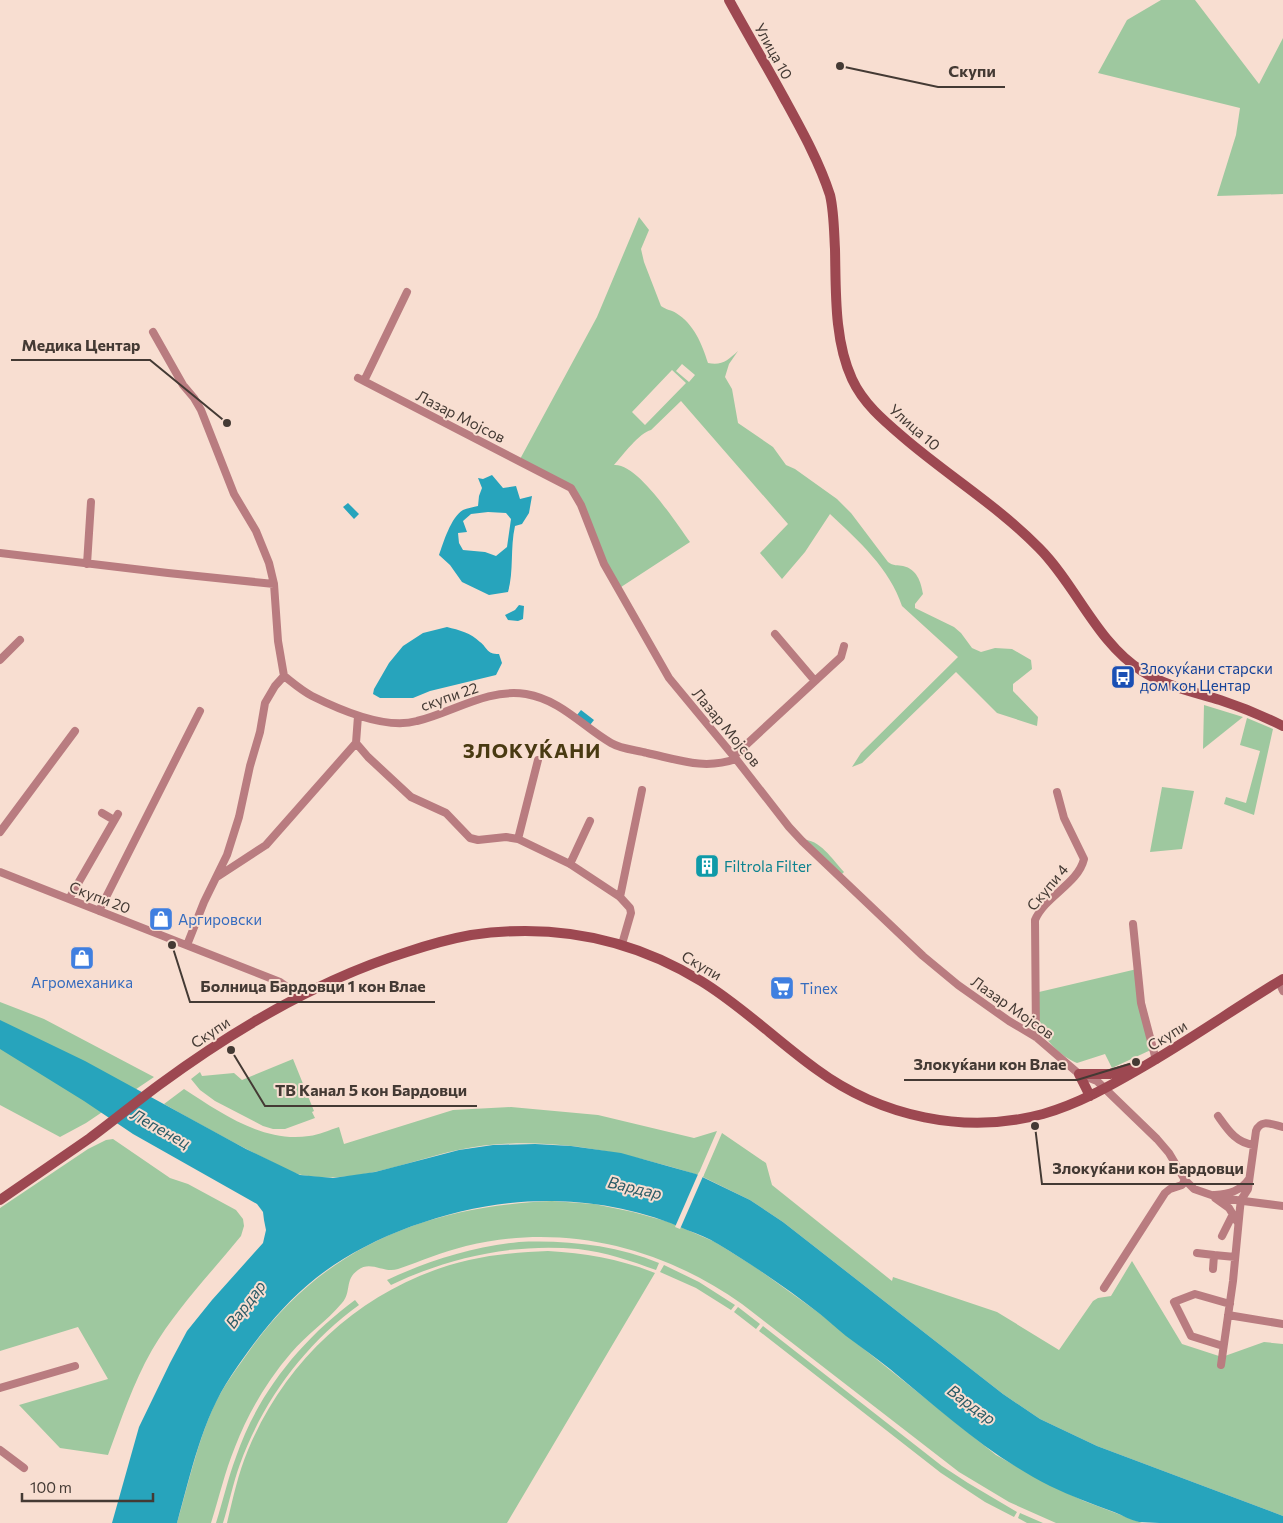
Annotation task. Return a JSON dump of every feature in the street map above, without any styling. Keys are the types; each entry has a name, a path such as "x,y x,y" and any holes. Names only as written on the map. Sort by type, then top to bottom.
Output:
{"street":[{"name":"Улица 10","path":"729,0 804,134 830,197 841,343 844,358 860,394 883,420 920,452 1012,522 1040,548 1057,567 1110,642 1134,666 1167,683 1222,700 1283,726"},
{"name":"Лазар Мојсов","path":"408,292 361,380 571,488 581,505 604,564 669,678 735,757 789,827 923,956 966,992 1036,1037 1079,1074 1097,1081 1157,1139 1174,1160 1185,1180"},
{"path":"153,332 183,385 201,410 234,494 256,531 269,563 274,584 278,641 284,676 275,686 265,703 260,732 250,766 239,817 227,855 218,877 204,902 187,945"},
{"path":"87,564 91,502"},
{"path":"0,553 274,584"},
{"path":"775,634 815,681"},
{"path":"0,660 20,640"},
{"path":"735,757 841,658 844,646"},
{"name":"скупи 22","path":"284,676 310,696 358,716 385,721 407,723 419,721 471,701 496,695 524,694 536,696 557,705 613,745 694,764 722,764 735,757"},
{"path":"99,911 200,712"},
{"path":"218,877 266,844 356,743 358,716"},
{"path":"0,832 75,731"},
{"path":"356,743 368,757 412,797 446,813 470,838 478,840 506,837 518,839 570,864 620,897 630,908 622,944"},
{"path":"518,839 538,760"},
{"path":"620,897 642,790"},
{"name":"Cкупи 4","path":"1036,1037 1036,918 1075,875 1084,861 1083,854 1064,818 1057,792"},
{"path":"69,899 116,817 102,813"},
{"path":"570,864 590,821"},
{"name":"Скупи 20","path":"0,872 280,982 300,996"},
{"path":"1090,1096 1079,1074 1110,1074 1153,1061 1141,1003 1133,924"},
{"name":"Скупи","path":"0,1200 90,1138 161,1084 234,1034 300,996 345,974 390,957 445,940 471,935 530,931 559,932 603,938 622,944 672,965 702,981 727,998 817,1071 840,1086 889,1108 936,1120 956,1122 984,1123 1044,1114 1090,1096 1153,1061 1282,984"},
{"path":"1218,1116 1240,1142 1254,1145"},
{"path":"1221,1365 1230,1304 1241,1200 1248,1189 1256,1131 1260,1124 1268,1123 1283,1127"},
{"path":"1208,1195 1236,1191 1243,1186 1250,1176"},
{"path":"1104,1288 1165,1193 1182,1185 1185,1180 1194,1189 1220,1201 1233,1214 1238,1223"},
{"path":"1208,1195 1283,1206"},
{"path":"1222,1236 1233,1214"},
{"path":"1197,1252 1235,1257"},
{"path":"1213,1269 1214,1255"},
{"path":"1224,1346 1191,1336 1174,1302 1195,1294 1230,1304"},
{"path":"1228,1315 1283,1324"},
{"path":"0,1388 75,1366"},
{"path":"0,1450 24,1468"}],"green space":[{"path":"1161,0 1195,0 1259,84 1283,38 1283,194 1217,196 1236,135 1240,108 1098,73 1127,20"},
{"path":"639,217 649,230 641,249 661,306 674,312 688,323 700,342 708,363 717,364 724,362 738,351 729,364 725,377 732,389 738,423 773,447 786,465 795,469 837,499 851,513 888,562 908,568 915,573 923,594 915,604 915,608 954,627 972,648 981,652 995,648 1012,649 1031,660 1032,669 1013,684 1013,691 1038,717 1037,726 997,713 956,672 862,763 852,767 861,753 958,657 902,606 897,592 881,567 862,545 830,514 805,552 782,579 760,553 788,524 681,401 651,430 641,435 614,465 624,467 645,483 690,542 618,589 573,492 519,461 597,317","holes":["682,364 695,375 689,382 676,371","672,370 686,383 645,425 632,412"]},
{"path":"1204,705 1243,717 1203,749"},
{"path":"1247,718 1273,729 1254,815 1224,804 1226,797 1246,803 1260,751 1240,745"},
{"path":"1162,787 1194,791 1182,849 1150,852"},
{"path":"801,839 820,846 844,872 840,876"},
{"path":"1137,969 1155,1048 1112,1068 1105,1054 1077,1063 1065,1057 1049,1042 1040,1024 1039,992"},
{"path":"0,1002 44,1019 154,1077 86,1123 60,1137 0,1105"},
{"path":"293,1059 314,1111 312,1112 315,1118 285,1129 273,1129 263,1126 215,1101 200,1090 191,1079 200,1072 202,1076 234,1073 242,1080"},
{"path":"184,1089 228,1116 259,1131 292,1137 320,1134 339,1127 344,1144 453,1110 511,1107 598,1115 694,1138 717,1131 698,1175 610,1152 580,1147 519,1143 488,1145 458,1150 362,1174 322,1177 302,1175 289,1171 164,1104"},
{"path":"722,1133 766,1163 772,1185 892,1281 893,1277 997,1312 1059,1350 1093,1301 1098,1298 1111,1296 1132,1261 1182,1344 1222,1357 1264,1342 1283,1344 1283,1516 1097,1446 1040,1419 1003,1394 783,1222 750,1200 703,1177"},
{"path":"113,1139 170,1178 188,1184 236,1210 243,1219 244,1226 241,1236 183,1306 152,1350 133,1388 108,1455 60,1448 19,1405 108,1379 78,1327 0,1351 0,1208 88,1149 106,1140"},
{"path":"552,1201 594,1204 633,1212 669,1222 715,1242 755,1267 819,1313 996,1455 1050,1485 1084,1501 1142,1523 1056,1523 1009,1502 959,1472 742,1304 711,1284 645,1254 575,1239 539,1237 502,1239 466,1246 393,1270 368,1266 358,1270 349,1282 347,1295 342,1303 291,1353 259,1398 231,1456 211,1523 177,1523 202,1436 221,1392 252,1347 281,1312 313,1282 347,1257 384,1238 423,1222 464,1212 507,1205"},
{"path":"519,1242 555,1242 590,1245 625,1252 659,1263 656,1270 618,1257 588,1250 530,1248 482,1254 459,1260 413,1275 391,1285 387,1280 419,1266 452,1255 485,1247"},
{"path":"548,1251 602,1258 629,1264 655,1273 507,1523 227,1523 244,1459 265,1416 285,1384 309,1355 336,1328 365,1305 398,1286 432,1271 489,1256"},
{"path":"664,1265 699,1282 735,1305 731,1310 696,1288 660,1272"},
{"path":"355,1300 359,1305 320,1338 303,1356 273,1397 249,1441 235,1479 223,1523 216,1523 230,1473 245,1434 269,1390 300,1350 317,1332"},
{"path":"738,1307 760,1324 756,1329 734,1312"},
{"path":"763,1326 942,1466 1017,1512 1014,1517 985,1502 941,1473 759,1331"},
{"path":"1020,1513 1043,1523 1027,1523 1018,1518"}],"water":[{"path":"492,475 503,488 516,486 520,499 532,496 529,513 522,524 515,526 508,592 489,595 462,582 450,565 439,555 455,518 463,510 478,506 482,488 478,478 483,479","holes":["488,512 506,513 511,519 507,547 496,556 485,552 463,550 459,543 458,533 467,532 463,521 471,514"]},
{"path":"348,503 359,514 354,519 343,507"},
{"path":"519,605 524,606 523,619 518,621 508,620 505,615 515,610"},
{"path":"447,627 469,634 483,644 489,652 499,654 502,663 496,675 430,691 413,698 380,698 373,694 389,663 403,646 423,633"},
{"path":"581,710 594,720 590,725 577,715"},
{"path":"0,1020 85,1061 246,1149 300,1175 333,1178 375,1172 459,1150 493,1145 535,1144 571,1146 621,1153 696,1174 750,1200 783,1222 1003,1394 1040,1419 1097,1446 1283,1516 1283,1523 1139,1522 1050,1486 987,1447 783,1286 714,1242 671,1223 638,1213 588,1203 554,1201 493,1205 429,1220 368,1245 316,1278 292,1300 259,1336 221,1393 212,1410 198,1447 177,1523 112,1523 139,1427 170,1363 187,1331 263,1243 266,1230 263,1212 257,1204 133,1134 0,1049"}],"pier":[{"path":"699,1172 704,1174 680,1229 675,1227"}],"place":[{"name":"Скупи","path":"840,66"},
{"name":"Медика Центар","path":"227,423"},
{"name":"Злокуќани старски дом кон Центар","path":"1123,677"},
{"name":"Filtrola Filter","path":"707,866"},
{"name":"Аргировски","path":"161,919"},
{"name":"Болница Бардовци 1 кон Влае","path":"172,945"},
{"name":"Агромеханика","path":"82,958"},
{"name":"Tinex","path":"782,988"},
{"name":"ТВ Канал 5 кон Бардовци","path":"231,1050"},
{"name":"Злокуќани кон Влае","path":"1136,1062"},
{"name":"Злокуќани кон Бардовци","path":"1035,1126"}],"district":[{"name":"ЗЛОКУЌАНИ","path":"532,750"}],"water label":[{"name":"Лепенец","path":"161,1128"},
{"name":"Вардар","path":"635,1187"},
{"name":"Вардар","path":"245,1304"},
{"name":"Вардар","path":"972,1404"}]}
